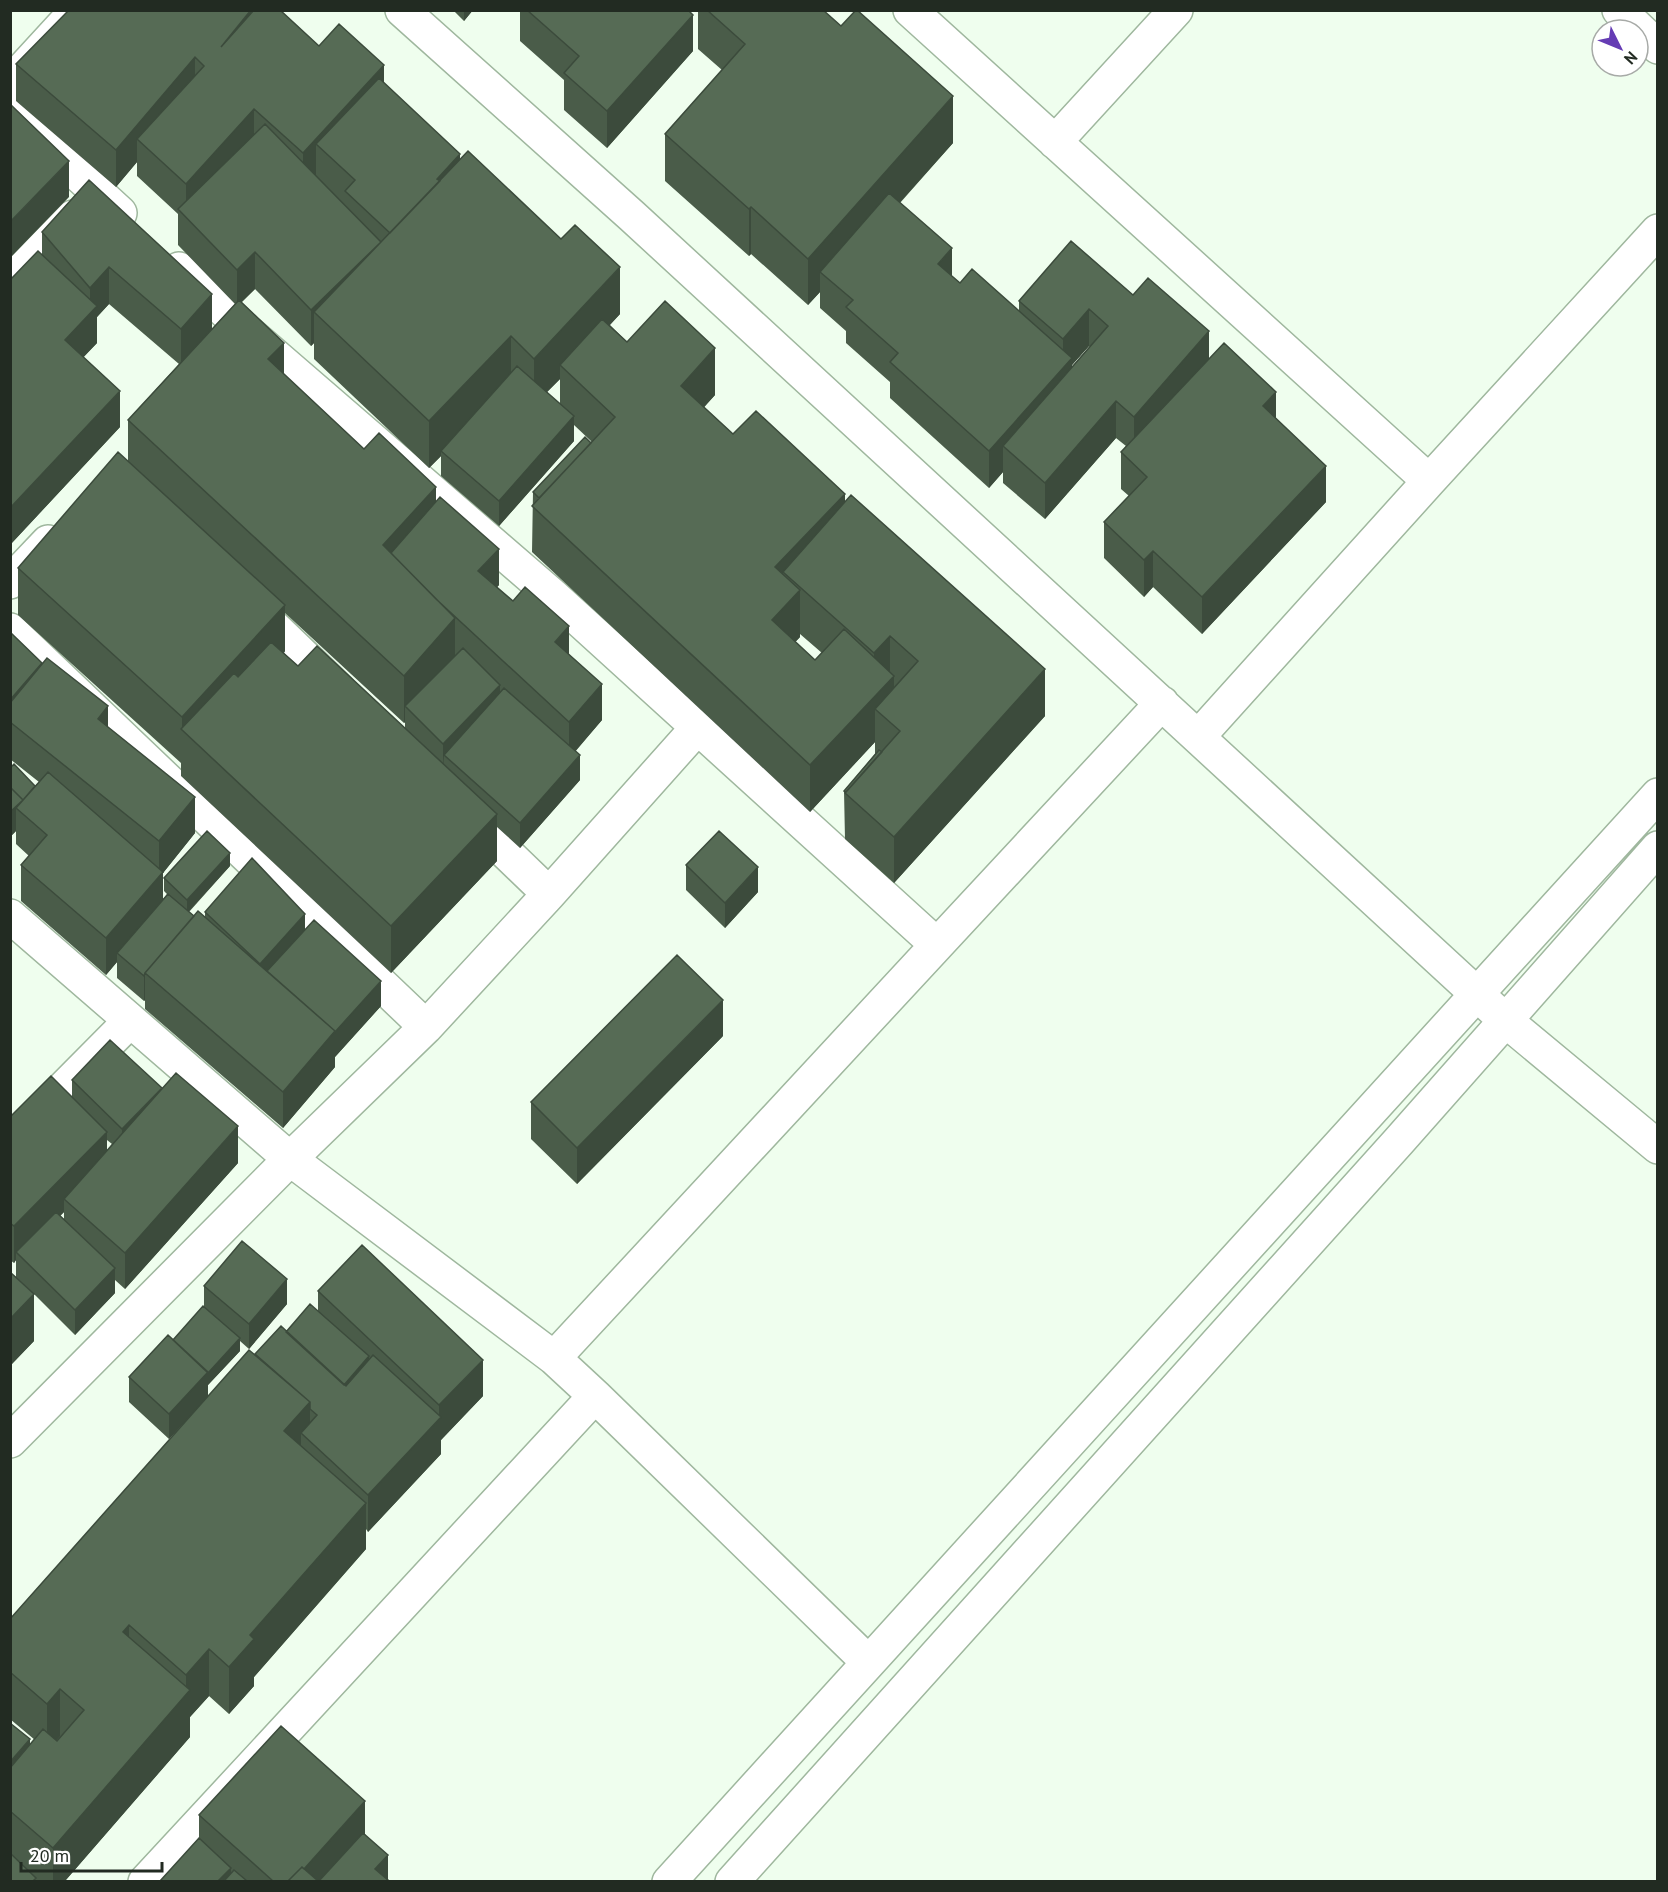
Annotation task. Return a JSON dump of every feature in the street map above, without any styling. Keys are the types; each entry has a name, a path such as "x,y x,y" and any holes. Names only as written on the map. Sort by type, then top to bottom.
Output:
{"street":[{"path":"10,83 76,10"},
{"path":"402,10 632,216 1505,1020 1658,1147"},
{"path":"910,10 1428,481"},
{"path":"1055,142 1176,10"},
{"path":"1618,10 1658,47"},
{"path":"10,112 240,325 543,587 937,945"},
{"path":"10,282 97,191"},
{"path":"1198,737 1428,481 1658,231"},
{"path":"202,368 240,325"},
{"path":"10,582 65,523"},
{"path":"234,589 362,712"},
{"path":"10,630 426,1027"},
{"path":"554,1358 1162,703"},
{"path":"10,1441 290,1159 426,1027 698,727"},
{"path":"447,795 549,894"},
{"path":"669,1881 1658,795"},
{"path":"732,1881 1399,1141 1658,848"},
{"path":"10,916 290,1159 554,1358 867,1661"},
{"path":"10,1142 130,1021"},
{"path":"145,1881 595,1396"}],"building":[{"path":"69,10 251,10 221,47 254,10 280,10 319,46 339,24 384,65 303,153 254,109 186,184 137,139 204,66 195,57 116,150 16,64"},
{"path":"527,10 688,10 693,15 607,111 564,73 579,56"},
{"path":"707,10 823,10 841,26 857,10 953,96 808,259 665,134 745,44"},
{"path":"379,78 460,154 437,179 440,181 390,233 345,191 355,180 316,144"},
{"path":"10,104 69,161 10,222"},
{"path":"265,124 381,242 311,310 255,252 237,270 178,209"},
{"path":"468,151 561,239 575,225 620,267 534,359 511,336 429,421 314,312"},
{"path":"89,180 212,294 181,329 109,267 90,288 42,232"},
{"path":"889,193 952,248 938,264 960,283 972,269 1072,358 989,451 890,362 898,353 846,307 853,300 820,272"},
{"path":"1071,241 1133,295 1148,278 1209,331 1134,417 1116,401 1045,483 1003,446 1108,326 1089,309 1063,339 1019,301"},
{"path":"38,251 97,306 65,340 120,391 10,508 10,280"},
{"path":"239,300 284,343 268,359 364,449 379,433 436,487 383,545 455,618 404,676 128,420"},
{"path":"665,301 715,348 681,386 733,434 756,411 845,494 775,567 800,590 772,620 815,660 844,629 894,676 810,765 532,506 615,417 560,365 602,319 627,342"},
{"path":"1224,343 1276,392 1263,406 1326,466 1202,597 1153,551 1144,560 1104,522 1147,477 1121,452"},
{"path":"517,366 574,416 499,501 441,451"},
{"path":"585,437 591,443 539,498 533,492"},
{"path":"118,452 285,605 182,717 18,568"},
{"path":"851,495 1045,669 894,837 845,793 900,731 875,709 918,661 890,636 874,653 783,572"},
{"path":"440,497 499,549 478,571 513,601 525,587 569,626 555,642 602,684 569,722 436,599 391,553"},
{"path":"10,632 42,663 10,700"},
{"path":"271,642 298,666 317,646 497,814 391,926 181,729 234,673 238,677"},
{"path":"463,648 500,685 443,744 405,706"},
{"path":"47,658 108,706 98,719 195,797 159,841 10,722 10,703"},
{"path":"504,688 580,755 520,823 444,755"},
{"path":"879,750 882,752 846,792 844,791"},
{"path":"14,764 35,786 23,800 10,787 10,768"},
{"path":"48,772 163,872 106,938 21,865 47,835 16,808"},
{"path":"10,787 23,800 10,812"},
{"path":"207,831 230,853 187,900 164,878"},
{"path":"719,831 758,867 725,903 686,865"},
{"path":"252,858 305,914 260,964 205,912"},
{"path":"168,894 194,916 144,976 117,953"},
{"path":"198,911 335,1031 283,1092 145,973"},
{"path":"314,920 381,981 335,1032 267,971"},
{"path":"677,955 723,1000 577,1148 531,1102"},
{"path":"110,1040 162,1088 122,1129 72,1080"},
{"path":"176,1073 238,1126 125,1253 64,1199"},
{"path":"51,1076 107,1132 14,1226 10,1223 10,1117"},
{"path":"56,1212 115,1268 75,1310 16,1252"},
{"path":"242,1241 287,1279 249,1324 204,1286"},
{"path":"362,1245 483,1360 439,1405 318,1291"},
{"path":"10,1272 34,1294 10,1319"},
{"path":"310,1304 369,1356 344,1385 286,1332"},
{"path":"203,1306 240,1338 208,1373 173,1340"},
{"path":"281,1326 346,1386 373,1355 441,1417 368,1495 301,1433 317,1415 310,1409 310,1402 255,1354"},
{"path":"168,1335 208,1372 169,1414 129,1377"},
{"path":"249,1350 310,1402 284,1431 366,1503 250,1635 254,1639 229,1667 209,1649 186,1675 129,1625 123,1632 190,1690 53,1848 10,1811 10,1768 43,1729 57,1741 84,1710 60,1689 47,1704 10,1672 10,1619"},
{"path":"10,1723 30,1739 10,1762"},
{"path":"281,1726 365,1801 304,1869 302,1867 288,1881 273,1881 199,1815"},
{"path":"363,1833 388,1855 375,1869 389,1881 319,1881"},
{"path":"199,1838 231,1868 218,1881 160,1881"},
{"path":"10,1853 36,1878 33,1881 10,1881"},
{"path":"302,1867 318,1881 288,1881"},
{"path":"234,1870 247,1881 224,1881"}]}
